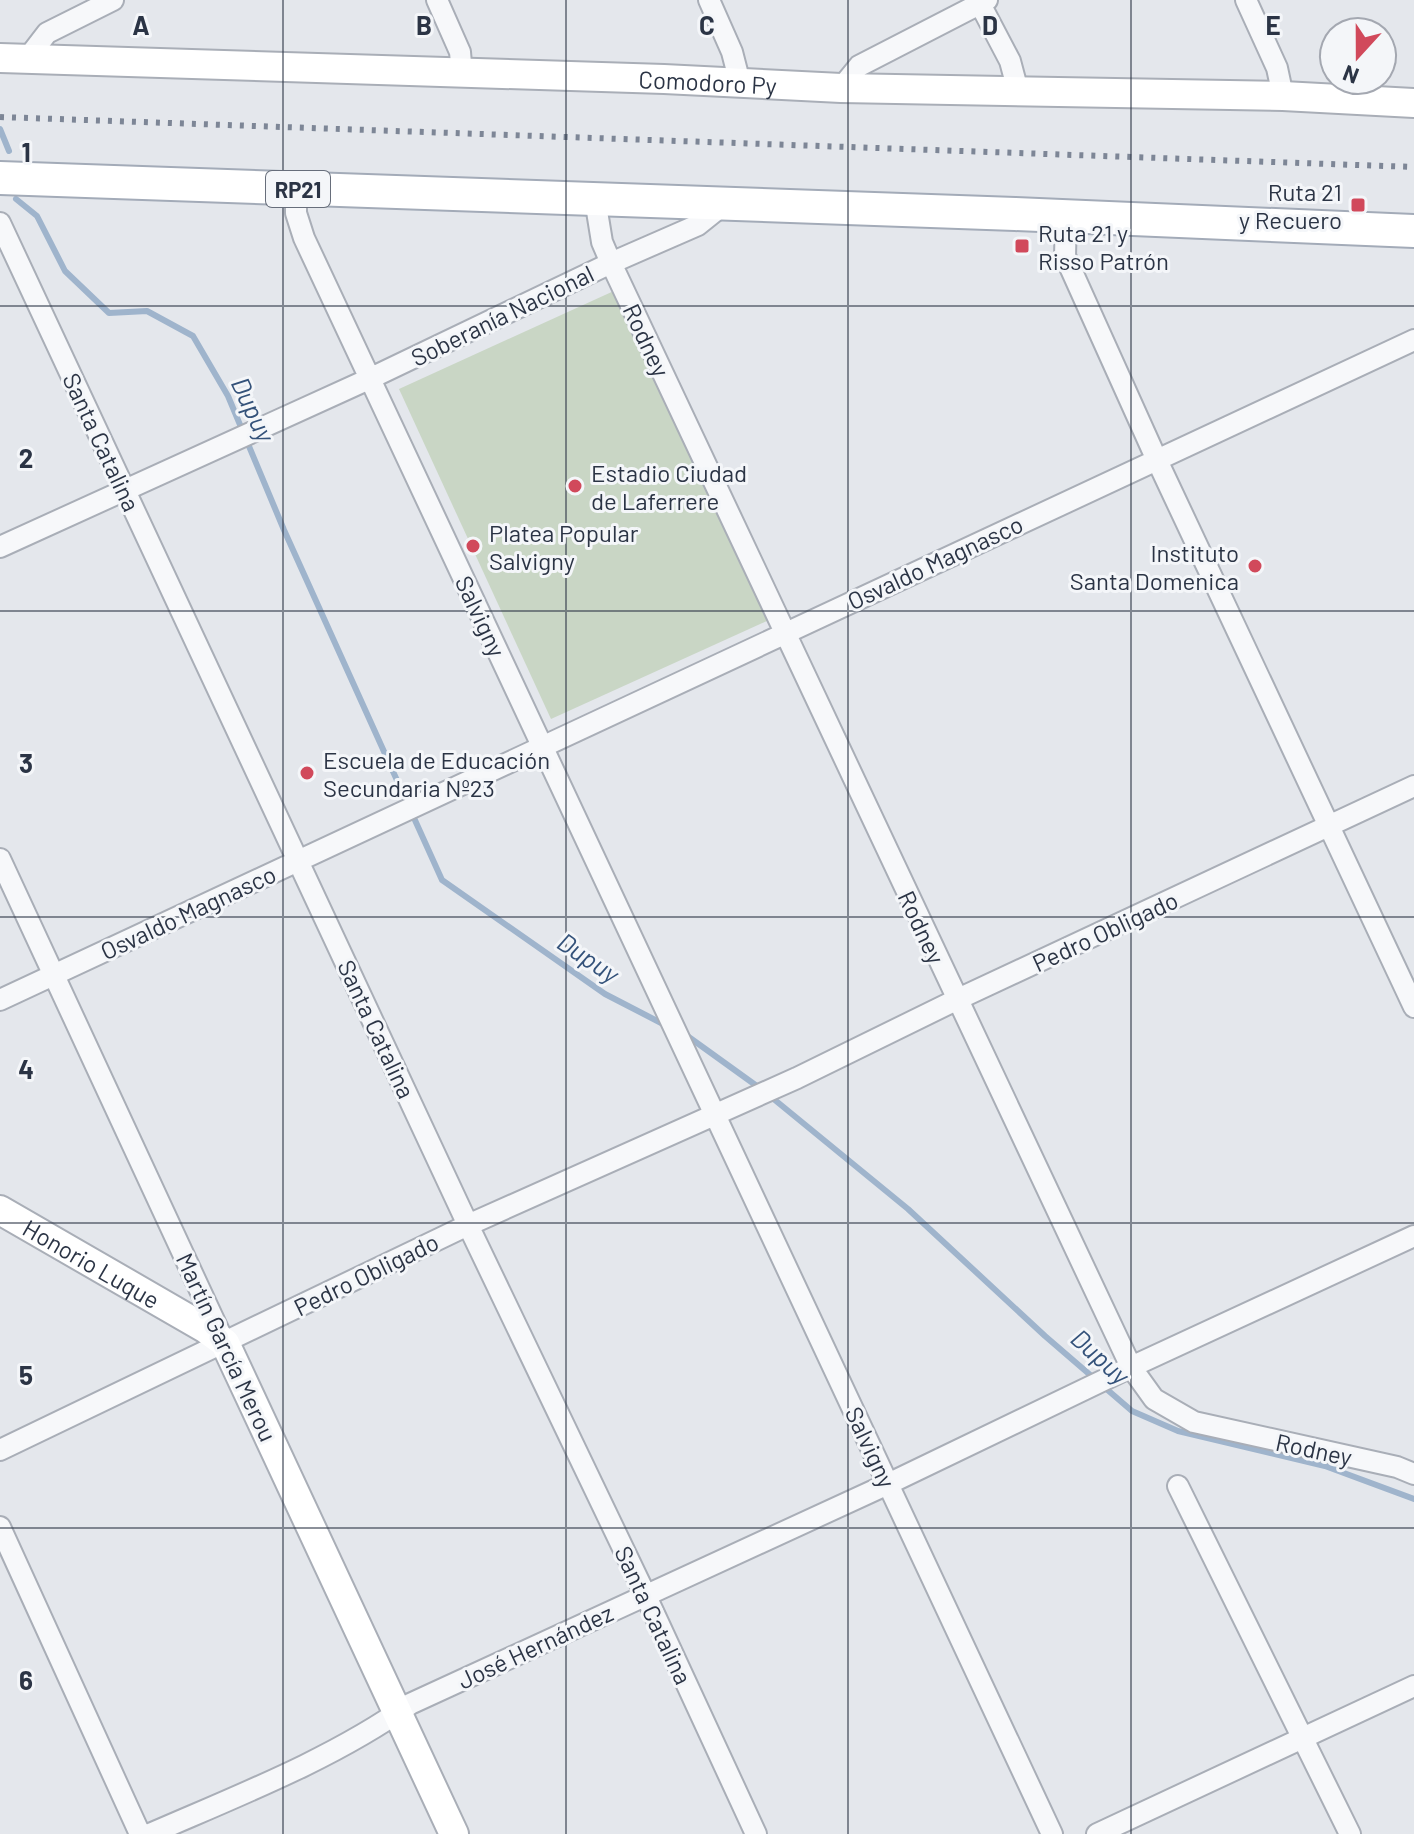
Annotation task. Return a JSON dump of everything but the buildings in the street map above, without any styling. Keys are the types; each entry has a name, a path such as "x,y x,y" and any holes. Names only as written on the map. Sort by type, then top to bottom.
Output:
{"main road":[{"name":"Comodoro Py","path":"14,58 841,88 1283,96 1414,103"},
{"name":"RP21","path":"0,178 1414,231"},
{"name":"Honorio Luque","path":"0,1210 225,1343"},
{"name":"Martín García Merou","path":"225,1343 454,1834"}],"street":[{"path":"14,58 47,33 113,0"},
{"path":"437,0 460,52 462,75"},
{"path":"709,0 732,52 740,83"},
{"path":"1246,0 1277,68 1283,96"},
{"path":"841,88 859,66 982,1 1010,61 1018,91"},
{"name":"Salvigny","path":"296,189 296,213 304,238 1052,1834"},
{"name":"Rodney","path":"595,199 602,242 611,263 1131,1367 1154,1399 1194,1422 1397,1467 1414,1474"},
{"name":"Soberanía Nacional","path":"124,490 698,225 723,205"},
{"path":"1066,217 1065,256 1156,458 1414,1007"},
{"name":"Santa Catalina","path":"0,223 756,1834"},
{"name":"Osvaldo Magnasco","path":"0,1000 1414,340"},
{"path":"0,547 124,490"},
{"name":"Pedro Obligado","path":"0,1450 468,1225 797,1078 956,1000 1414,786"},
{"name":"Martín García Merou","path":"0,859 225,1343"},
{"path":"1131,1367 1414,1236"},
{"name":"José Hernández","path":"150,1834 263,1784 379,1726 410,1704 888,1484 1131,1367"},
{"path":"1178,1486 1350,1834"},
{"path":"0,1527 140,1834"},
{"path":"1097,1834 1414,1686"}],"green space":[{"name":"Estadio Ciudad de Laferrere","path":"616,290 769,620 551,719 399,389"}],"waterway":[{"path":"0,129 9,151"},
{"name":"Dupuy","path":"16,199 37,216 65,271 109,313 147,311 193,336 228,396 284,530 442,880 605,994 665,1025"},
{"name":"Dupuy","path":"686,1035 761,1089"},
{"name":"Dupuy","path":"770,1096 908,1209 1045,1336 1132,1411 1178,1431 1325,1466 1414,1499"}],"railway":[{"path":"0,117 1414,167"}],"place":[{"name":"Ruta 21 y Recuero","path":"1358,205"},
{"name":"Ruta 21 y Risso Patrón","path":"1022,246"},
{"name":"Estadio Ciudad de Laferrere","path":"575,486"},
{"name":"Platea Popular Salvigny","path":"473,546"},
{"name":"Instituto Santa Domenica","path":"1255,566"},
{"name":"Escuela de Educación Secundaria Nº23","path":"307,773"}]}
